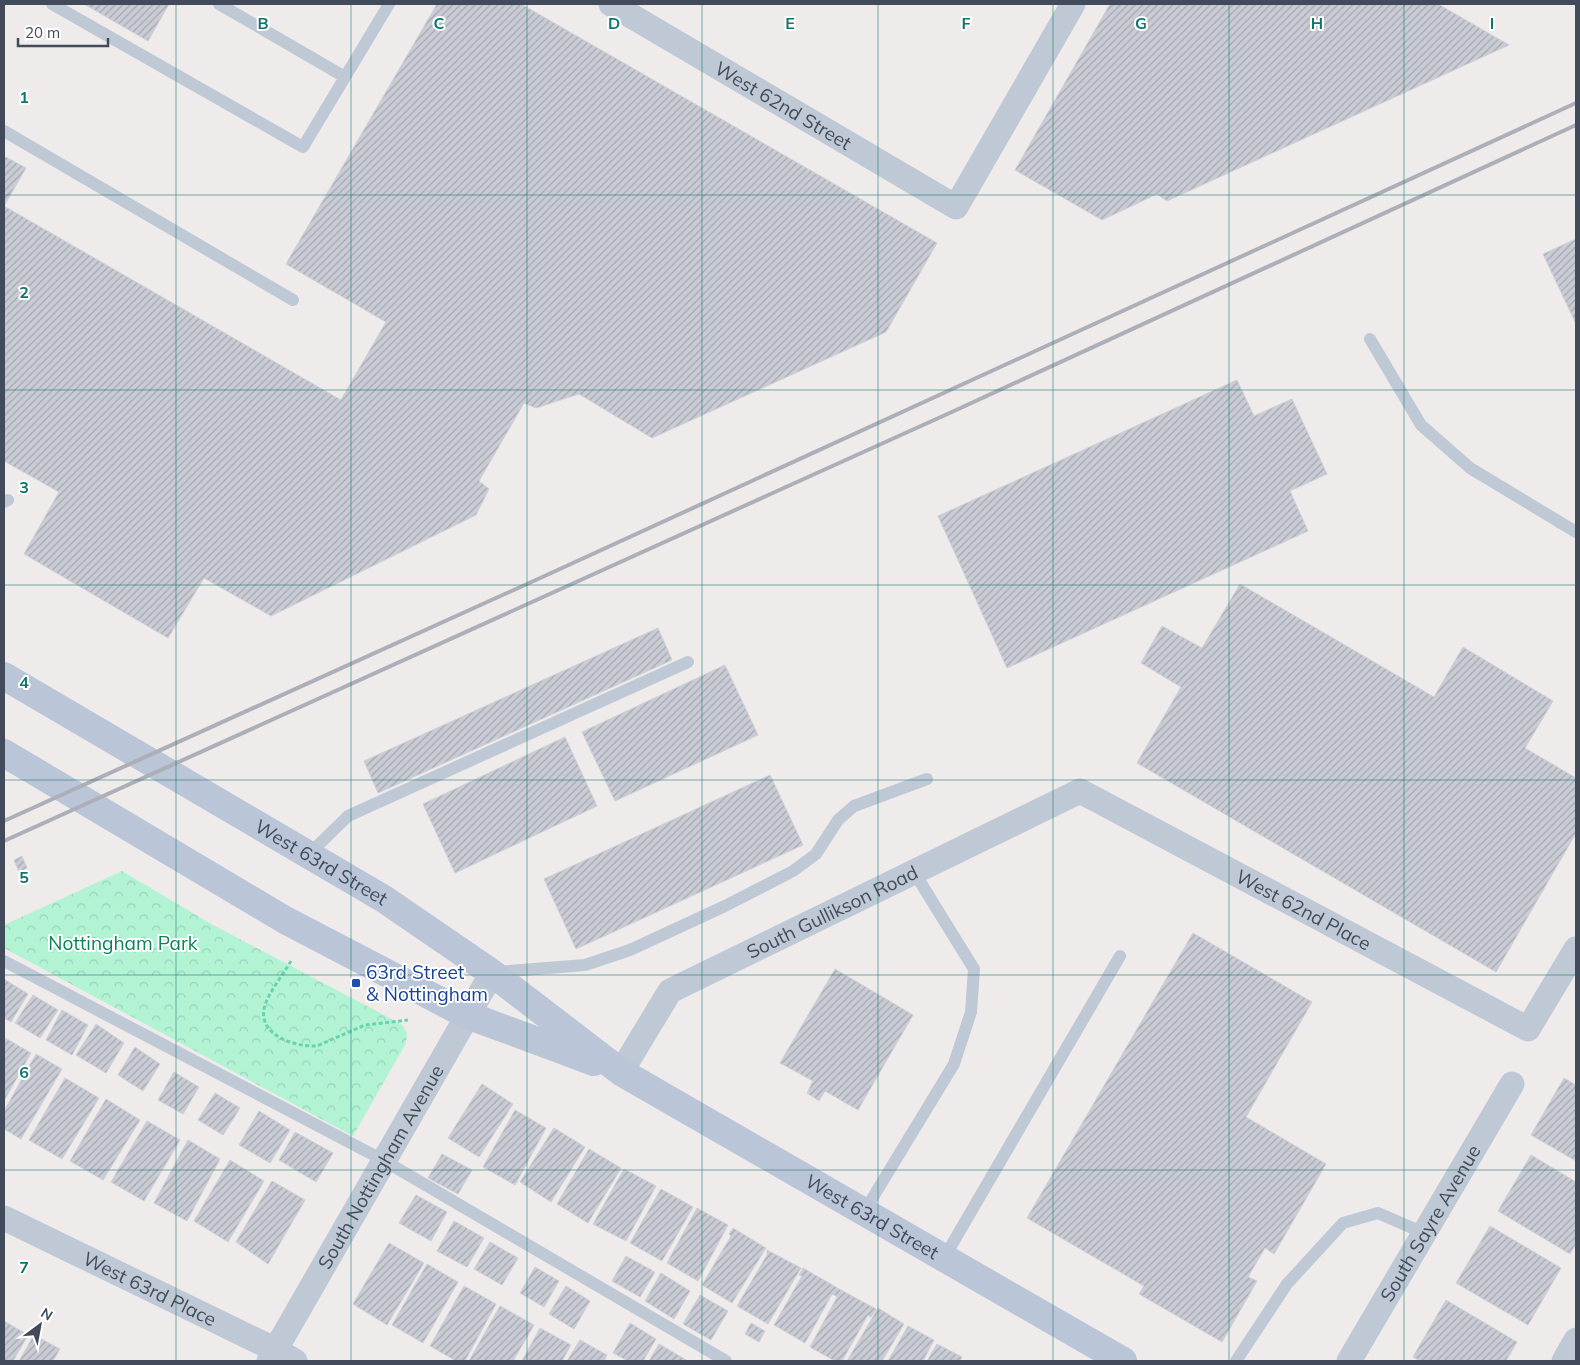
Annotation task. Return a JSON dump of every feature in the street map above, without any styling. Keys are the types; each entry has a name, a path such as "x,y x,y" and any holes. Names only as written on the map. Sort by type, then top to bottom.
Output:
{"main road":[{"name":"West 63rd Street","path":"4,676 384,899 492,972 621,1072 1123,1361"},
{"name":"West 63rd Street","path":"4,753 285,920 467,1015 621,1072"}],"street":[{"name":"West 62nd Street","path":"611,4 956,207 1073,4"},
{"name":"South Gullikson Road","path":"621,1072 670,991 1080,790"},
{"name":"West 62nd Place","path":"1080,790 1528,1029 1576,949"},
{"name":"South Nottingham Avenue","path":"280,1357 383,1160 492,972"},
{"name":"South Sayre Avenue","path":"1349,1361 1512,1084"},
{"name":"West 63rd Place","path":"4,1218 280,1357"},
{"path":"1564,1361 1576,1340"}],"lane":[{"path":"52,4 303,148 389,4"},
{"path":"219,4 345,77"},
{"path":"4,131 293,300"},
{"path":"1370,339 1421,425 1470,468 1576,532"},
{"path":"308,855 348,816 688,662"},
{"path":"492,972 585,965 630,950 793,871 816,854 838,820 854,806 927,779"},
{"path":"864,1212 954,1064 971,1012 974,969 914,872"},
{"path":"944,1258 1120,956"},
{"path":"4,961 383,1160 726,1361"},
{"path":"1236,1361 1287,1284 1343,1223 1378,1213 1424,1233"}],"path":[{"path":"291,961 264,1008 266,1026 271,1032 282,1039 310,1046 318,1046 365,1024 408,1020"}],"green space":[{"name":"Nottingham Park","path":"122,871 213,925 401,1024 407,1034 405,1045 353,1136 4,948 4,925"}],"building":[{"path":"84,4 169,4 148,41"},
{"path":"437,4 521,4 937,243 886,332 652,438 579,394 536,408 524,403 479,481 489,489 476,515 271,616 204,578 168,638 24,554 59,492 4,461 4,206 341,400 386,322 286,264"},
{"path":"1110,4 1438,4 1509,45 1167,201 1157,194 1102,220 1015,170"},
{"path":"4,156 26,168 4,206"},
{"path":"1576,239 1576,324 1543,254"},
{"path":"1237,380 1254,416 1292,399 1327,474 1290,491 1308,531 1007,668 938,516"},
{"path":"1240,584 1434,697 1463,647 1553,701 1525,748 1576,778 1576,833 1496,972 1137,763 1181,687 1141,663 1162,626 1202,648"},
{"path":"658,628 672,660 378,793 364,761"},
{"path":"725,665 758,735 615,801 582,732"},
{"path":"565,737 597,806 455,873 423,804"},
{"path":"770,775 803,845 576,949 544,879"},
{"path":"22,856 27,868 19,872 14,860"},
{"path":"1193,933 1312,1002 1246,1117 1326,1164 1274,1254 1265,1248 1248,1277 1257,1281 1222,1342 1139,1294 1144,1286 1027,1218"},
{"path":"835,969 913,1015 858,1110 825,1091 819,1101 807,1093 813,1081 780,1063"},
{"path":"4,979 28,994 11,1022 4,1018"},
{"path":"33,995 58,1010 40,1038 15,1023"},
{"path":"62,1010 88,1025 72,1055 46,1040"},
{"path":"96,1024 124,1043 106,1073 76,1055"},
{"path":"5,1038 31,1053 4,1101 4,1041"},
{"path":"135,1047 160,1064 143,1091 118,1075"},
{"path":"36,1054 62,1069 21,1139 4,1129 4,1111"},
{"path":"174,1072 199,1087 183,1114 158,1100"},
{"path":"65,1078 99,1098 62,1159 29,1140"},
{"path":"1564,1078 1576,1085 1576,1161 1531,1135"},
{"path":"482,1084 513,1104 479,1157 448,1138"},
{"path":"215,1093 240,1108 223,1135 198,1120"},
{"path":"106,1099 140,1120 103,1180 70,1161"},
{"path":"515,1110 546,1128 515,1185 483,1167"},
{"path":"259,1111 290,1130 270,1163 239,1145"},
{"path":"147,1121 180,1140 144,1201 111,1182"},
{"path":"554,1128 585,1147 551,1202 520,1182"},
{"path":"295,1132 333,1153 316,1182 279,1160"},
{"path":"188,1140 220,1159 187,1221 154,1203"},
{"path":"589,1149 621,1168 588,1223 557,1204"},
{"path":"442,1154 472,1170 458,1194 428,1178"},
{"path":"1531,1155 1576,1182 1576,1244 1570,1254 1498,1211"},
{"path":"230,1160 264,1181 228,1242 194,1221"},
{"path":"624,1169 656,1186 626,1241 593,1224"},
{"path":"272,1181 305,1200 268,1264 236,1242"},
{"path":"661,1189 693,1207 662,1261 630,1243"},
{"path":"416,1195 447,1212 431,1241 399,1223"},
{"path":"697,1208 728,1225 698,1281 667,1263"},
{"path":"454,1221 484,1238 467,1267 437,1251"},
{"path":"1490,1226 1561,1268 1528,1325 1456,1283"},
{"path":"733,1228 766,1248 732,1303 702,1285 731,1236 729,1234"},
{"path":"490,1242 518,1258 502,1285 474,1269"},
{"path":"389,1243 424,1263 387,1325 353,1304"},
{"path":"767,1250 801,1268 768,1324 737,1306 767,1255"},
{"path":"626,1256 655,1272 640,1297 612,1281"},
{"path":"427,1264 458,1282 423,1343 392,1325"},
{"path":"535,1267 559,1281 544,1307 520,1293"},
{"path":"803,1268 841,1290 838,1297 832,1294 805,1343 774,1325 802,1276 799,1275"},
{"path":"661,1273 690,1291 674,1319 645,1301"},
{"path":"464,1286 496,1304 465,1361 456,1361 430,1346"},
{"path":"566,1286 590,1301 574,1329 549,1314"},
{"path":"841,1290 876,1309 871,1317 868,1315 842,1361 835,1361 810,1347"},
{"path":"700,1295 728,1311 711,1340 683,1324"},
{"path":"1446,1300 1517,1342 1506,1361 1420,1361 1413,1357"},
{"path":"500,1306 534,1325 513,1361 469,1361"},
{"path":"878,1308 904,1324 882,1361 847,1361"},
{"path":"4,1321 28,1335 13,1361 4,1361"},
{"path":"630,1323 656,1339 643,1361 628,1361 613,1353"},
{"path":"751,1323 765,1331 759,1342 745,1334"},
{"path":"908,1326 934,1340 923,1361 888,1361"},
{"path":"540,1328 571,1345 562,1361 522,1361"},
{"path":"34,1335 60,1349 53,1361 19,1361"},
{"path":"580,1340 607,1355 604,1361 567,1361"},
{"path":"659,1344 688,1361 649,1361"},
{"path":"937,1344 962,1357 960,1361 927,1361"}],"railway":[{"path":"4,821 549,574 1576,103"},
{"path":"4,841 954,411 1576,125"}],"place":[{"name":"63rd Street & Nottingham","path":"356,983"}]}
